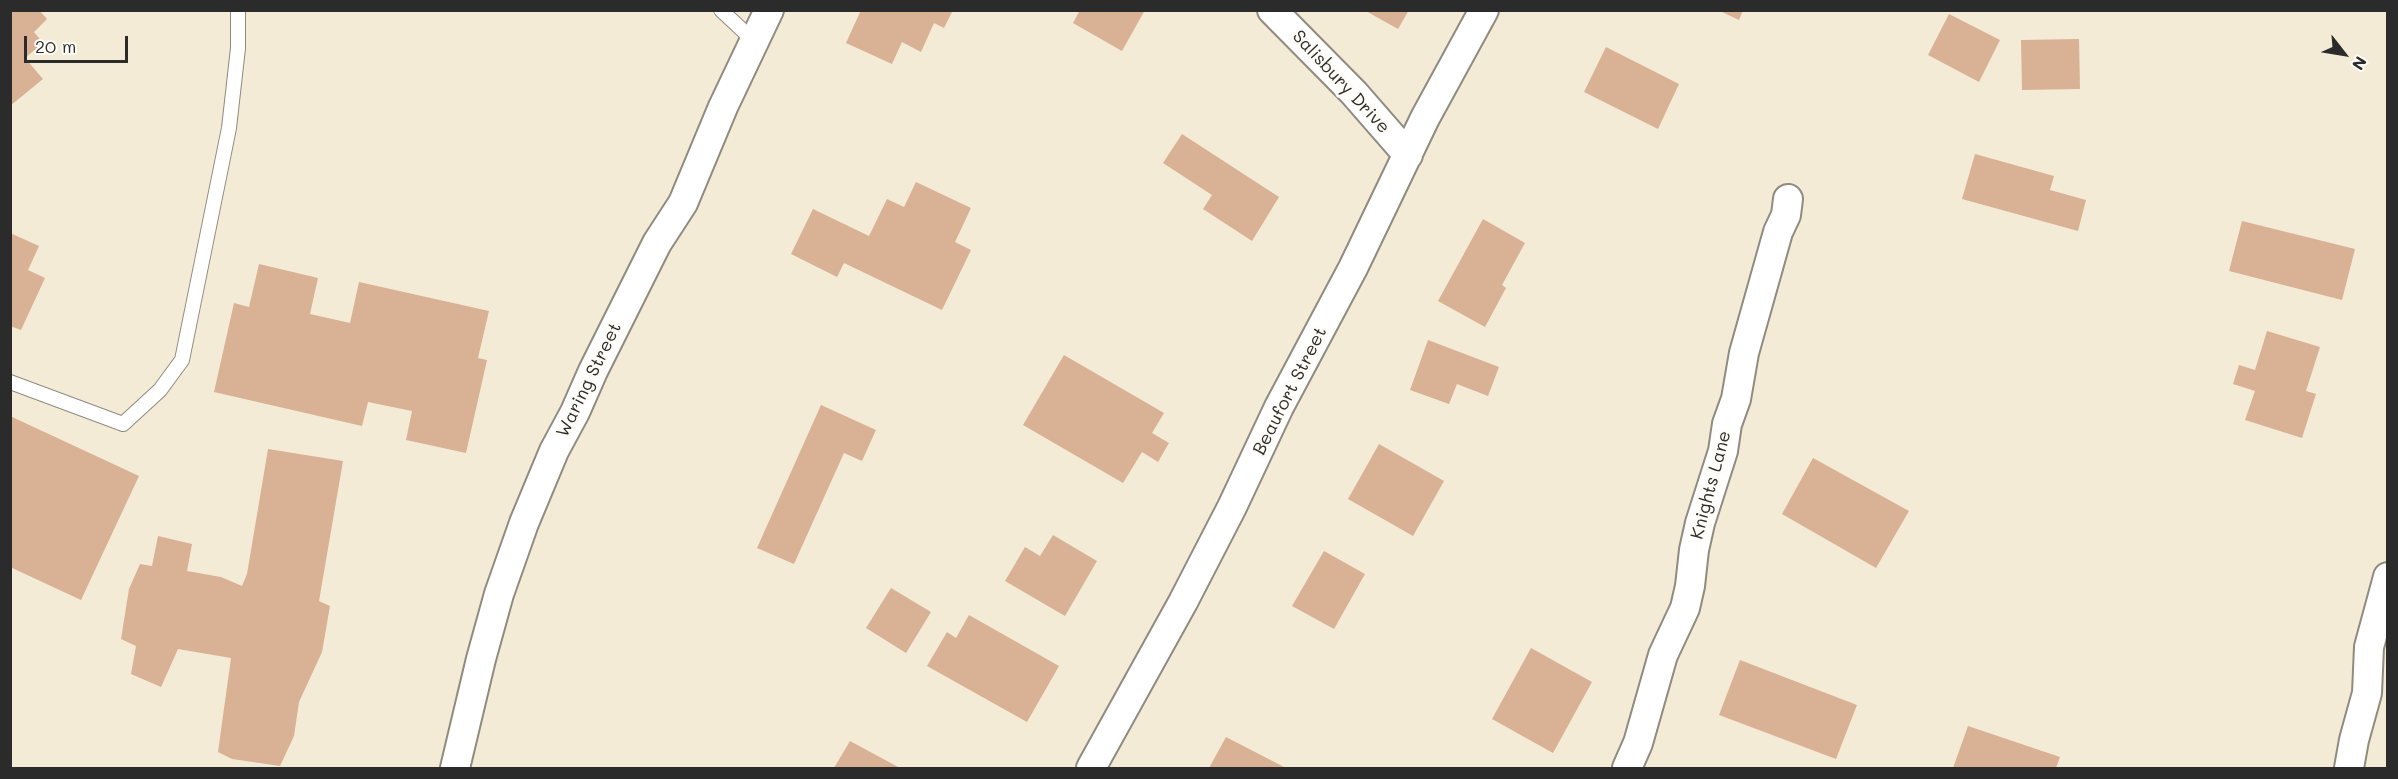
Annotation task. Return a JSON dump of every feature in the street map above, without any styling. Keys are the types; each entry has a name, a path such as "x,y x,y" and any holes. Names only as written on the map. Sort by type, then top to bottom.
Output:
{"street":[{"name":"Waring Street","path":"455,768 481,659 524,523 554,451 593,371 657,243 683,203 723,107 769,10"},
{"name":"Salisbury Drive","path":"1272,10 1354,93 1408,155"},
{"name":"Beaufort Street","path":"1091,768 1199,570 1279,407 1353,267 1425,118 1484,10"},
{"name":"Knights Lane","path":"1627,768 1638,743 1664,655 1685,608 1700,523 1723,451 1727,424 1736,399 1744,353 1767,268 1786,215 1788,199"},
{"path":"2349,768 2367,693 2369,648 2388,577"}],"lane":[{"path":"10,382 123,424 160,390 182,360 229,128 238,48 238,10"},
{"path":"722,10 754,41"}],"building":[{"path":"10,10 39,10 47,19 34,32 43,43 25,58 43,79 10,106"},
{"path":"861,10 953,10 944,28 934,23 921,52 902,42 892,64 846,43"},
{"path":"1080,10 1145,10 1122,51 1073,23"},
{"path":"1364,10 1409,10 1398,29"},
{"path":"1718,10 1743,10 1739,20"},
{"path":"1949,14 2000,40 1979,82 1928,55"},
{"path":"2079,39 2080,89 2022,90 2021,40"},
{"path":"1606,47 1679,84 1658,129 1584,92"},
{"path":"1182,134 1279,197 1252,241 1203,209 1212,195 1163,163"},
{"path":"1975,154 2054,176 2050,190 2086,200 2078,231 1962,199"},
{"path":"916,182 971,208 955,242 971,250 942,310 844,263 837,277 791,254 813,209 869,236 887,199 904,207"},
{"path":"1483,219 1525,243 1502,285 1506,288 1485,327 1438,301"},
{"path":"2242,221 2355,249 2342,300 2229,271"},
{"path":"10,233 39,246 28,270 45,278 21,330 10,326"},
{"path":"259,264 318,278 310,314 350,323 359,282 489,311 478,358 487,360 466,453 406,440 412,411 368,402 362,426 214,392 234,303 249,307"},
{"path":"2267,331 2320,347 2306,391 2316,394 2302,438 2245,420 2255,391 2233,384 2239,365 2255,370"},
{"path":"1428,340 1499,367 1488,396 1457,384 1449,404 1410,390"},
{"path":"1064,355 1164,413 1152,433 1169,443 1158,462 1142,452 1123,483 1023,425"},
{"path":"821,405 876,430 862,461 844,453 794,564 757,548"},
{"path":"10,416 139,476 81,600 10,567"},
{"path":"1379,444 1444,481 1413,536 1348,499"},
{"path":"268,449 343,461 319,601 330,606 322,652 299,702 294,736 280,766 232,759 218,752 231,658 178,649 161,687 131,674 136,646 121,639 129,589 140,564 152,566 158,536 192,544 187,571 221,577 242,586 247,574"},
{"path":"1813,458 1909,511 1876,568 1782,514"},
{"path":"1053,535 1097,561 1065,616 1005,581 1025,547 1040,556"},
{"path":"1324,551 1365,574 1334,629 1292,606"},
{"path":"891,588 931,612 906,653 866,628"},
{"path":"969,615 1059,666 1027,722 927,666 947,632 956,638"},
{"path":"1531,648 1592,682 1553,753 1492,719"},
{"path":"1740,660 1857,705 1836,759 1719,715"},
{"path":"1968,726 2060,757 2056,768 1953,768"},
{"path":"1226,737 1286,768 1209,768"},
{"path":"850,741 900,768 834,768"}]}
